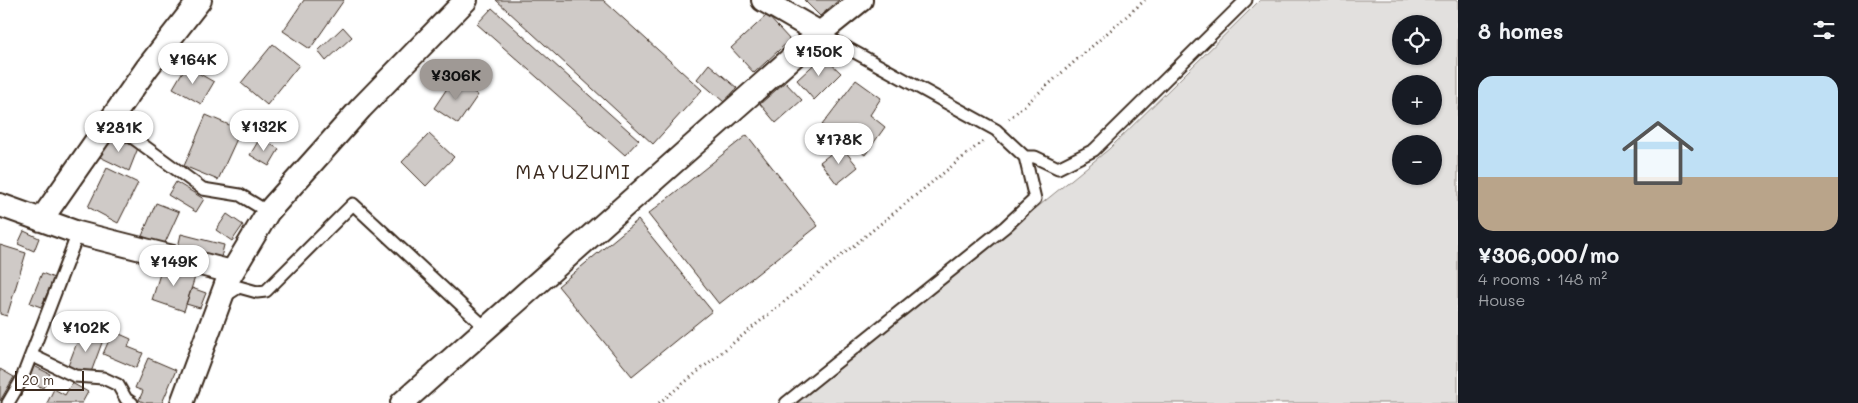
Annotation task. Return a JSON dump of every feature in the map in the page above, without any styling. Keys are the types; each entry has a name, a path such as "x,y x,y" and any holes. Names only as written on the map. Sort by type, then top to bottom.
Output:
{"street":[{"path":"41,220 147,68 200,0"},
{"path":"182,403 232,272 268,212 361,108 466,0"},
{"path":"763,0 820,33"},
{"path":"402,403 820,33 861,0"},
{"path":"0,205 78,233 232,272"}],"lane":[{"path":"1025,157 1035,157 1058,168 1094,150 1246,0"},
{"path":"786,403 1005,227 1035,199 1025,157 996,130 820,33"},
{"path":"110,121 204,189 240,195 268,212"},
{"path":"221,298 239,287 257,292 266,291 353,204 487,329"},
{"path":"8,403 21,381 78,233"},
{"path":"30,355 75,376 103,378 118,384 126,399 132,403"}],"path":[{"path":"659,403 996,130 1145,0"}],"shaded area":[{"path":"1260,0 1458,0 1458,403 796,403 1109,149"}],"building":[{"path":"304,0 344,0 310,49 283,31"},
{"path":"496,0 603,0 702,90 653,144"},
{"path":"804,0 839,0 820,16"},
{"path":"492,8 639,140 625,155 477,24"},
{"path":"767,15 790,40 754,73 731,48"},
{"path":"343,27 352,37 326,61 318,51"},
{"path":"273,44 299,65 267,105 241,83"},
{"path":"823,56 841,73 814,100 797,80"},
{"path":"709,64 737,88 724,102 697,79"},
{"path":"186,66 214,82 201,104 173,88"},
{"path":"454,78 478,95 458,124 434,108"},
{"path":"856,80 881,98 870,115 885,127 865,155 822,125"},
{"path":"785,82 802,100 776,123 760,104"},
{"path":"206,115 241,130 218,180 184,166"},
{"path":"429,134 454,157 426,186 402,162"},
{"path":"110,135 138,148 129,171 100,157"},
{"path":"747,135 818,226 719,304 648,214"},
{"path":"260,138 279,149 269,166 250,155"},
{"path":"841,146 858,167 837,184 820,162"},
{"path":"107,168 138,183 118,223 88,207"},
{"path":"176,182 204,199 196,212 168,195"},
{"path":"156,203 179,212 164,245 142,236"},
{"path":"227,214 243,225 232,241 216,230"},
{"path":"638,220 712,311 632,376 558,286"},
{"path":"24,231 39,238 34,251 18,244"},
{"path":"181,234 224,245 220,262 177,252"},
{"path":"0,245 26,253 7,316 0,314"},
{"path":"163,264 196,274 184,311 152,300"},
{"path":"42,273 54,278 41,307 30,303"},
{"path":"192,288 206,293 200,308 186,304"},
{"path":"113,331 131,339 128,347 143,353 136,368 103,354"},
{"path":"81,332 103,340 90,375 68,366"},
{"path":"148,358 176,370 162,403 145,403 139,400 143,391 135,388"},
{"path":"34,366 50,374 43,388 27,381"},
{"path":"0,369 14,377 0,401"},
{"path":"72,383 88,392 82,403 47,403 54,389 65,395"}],"district":[{"name":"MAYUZUMI","path":"573,171"}]}
